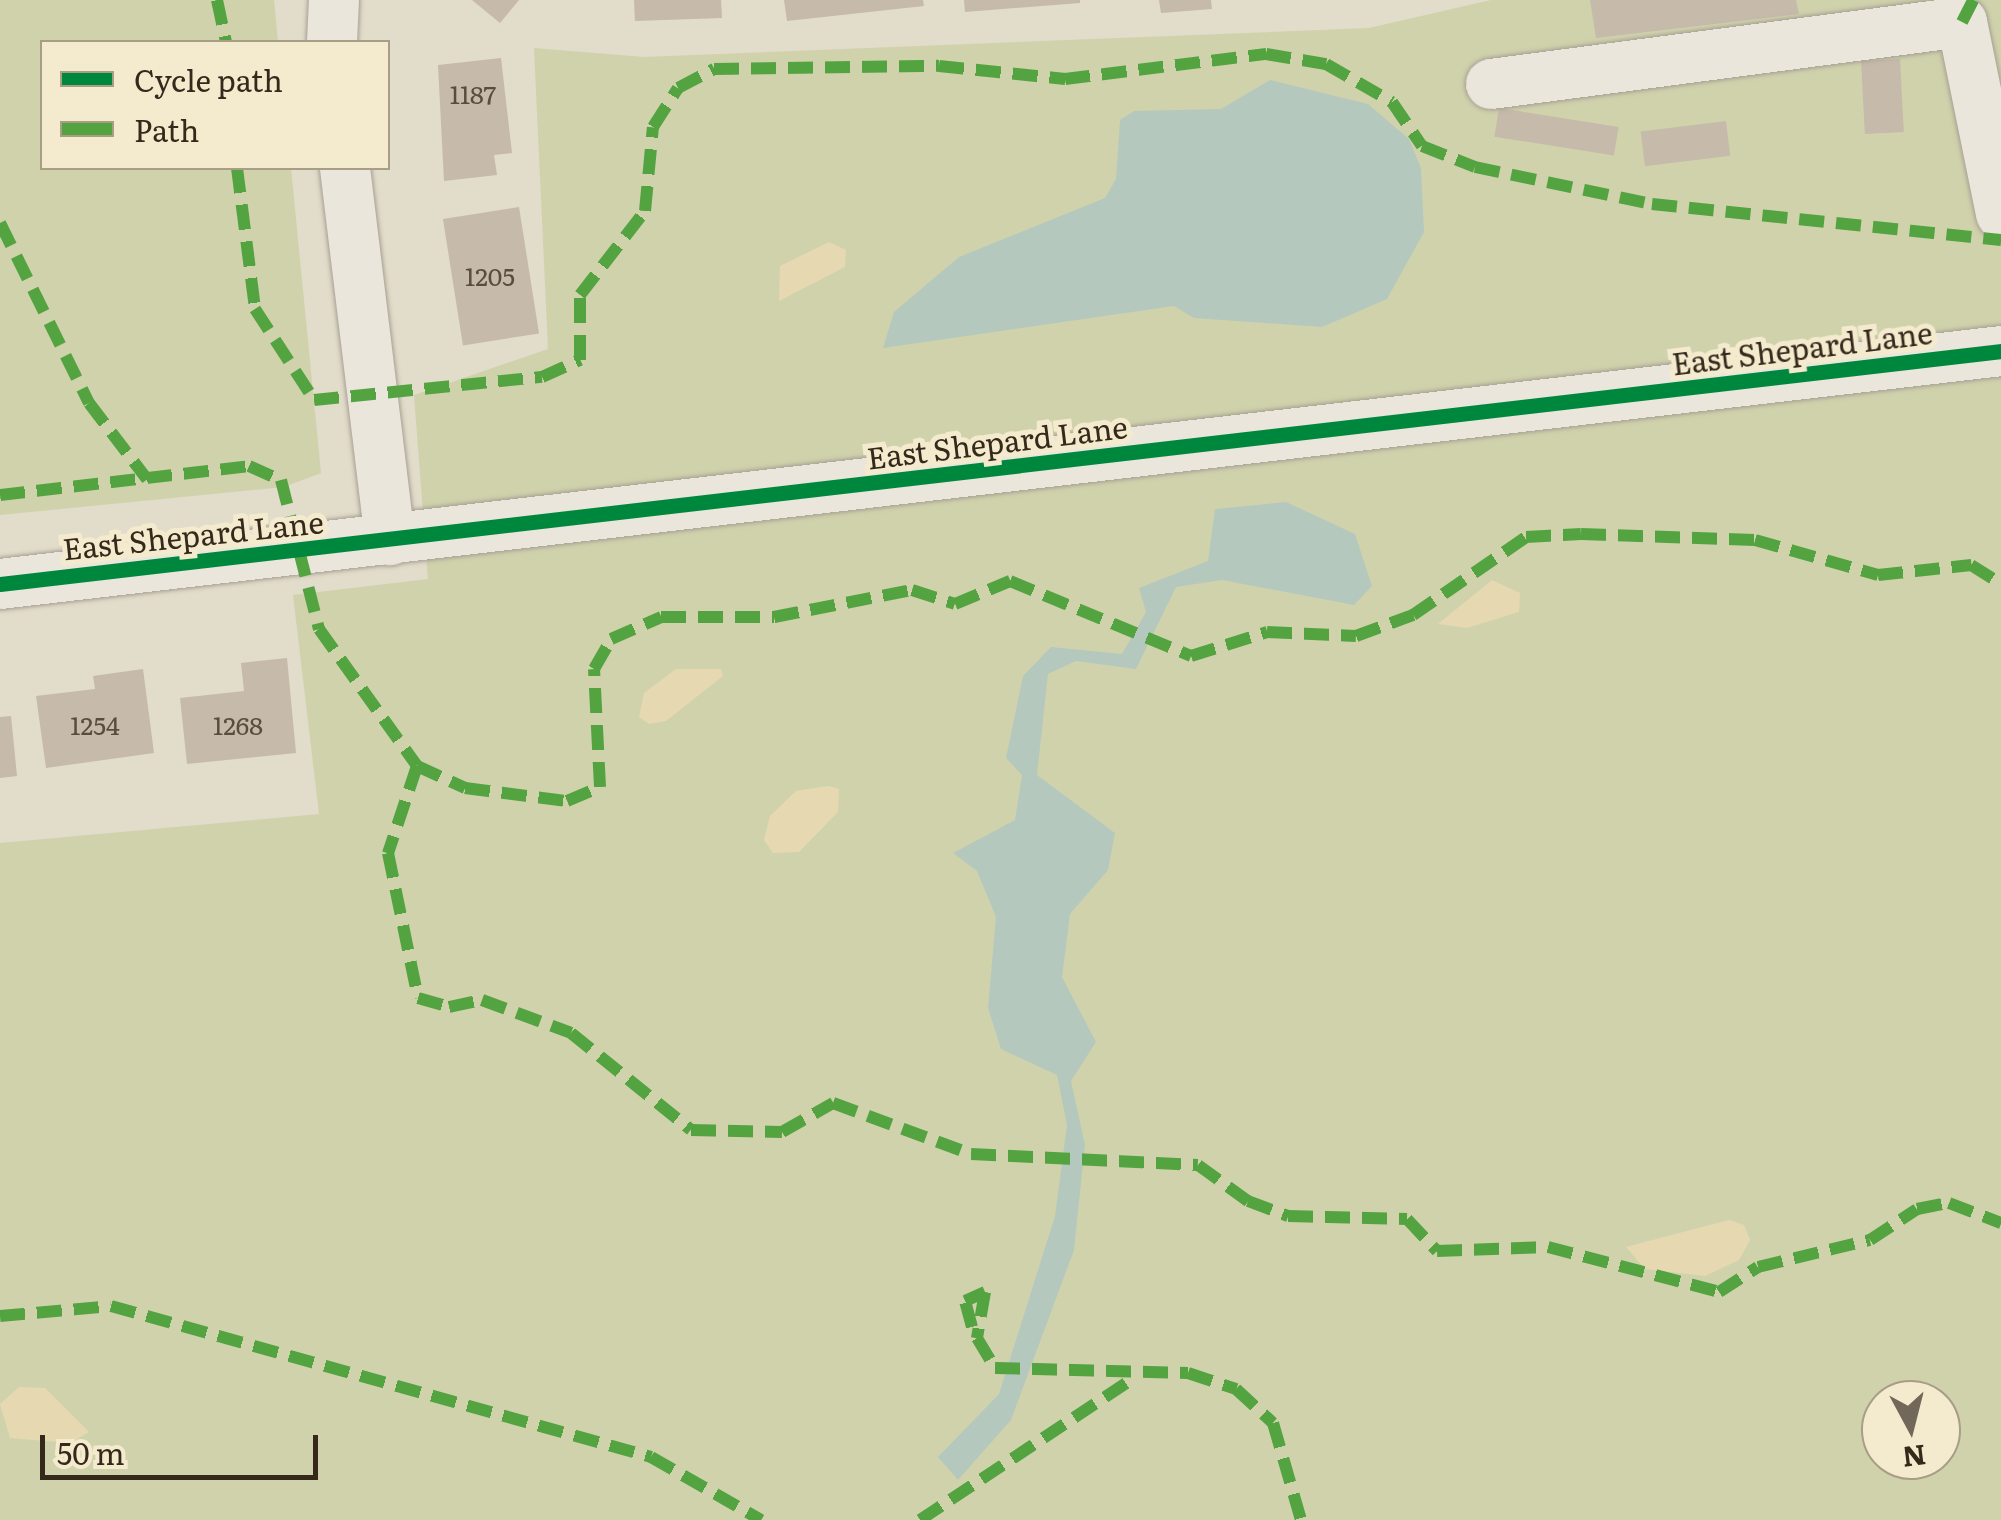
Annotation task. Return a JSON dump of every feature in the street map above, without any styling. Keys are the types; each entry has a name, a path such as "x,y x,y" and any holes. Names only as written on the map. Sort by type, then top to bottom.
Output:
{"street":[{"path":"332,40 334,0"},
{"path":"1491,84 1962,22 2001,214"},
{"path":"344,170 390,540"},
{"name":"East Shepard Lane","path":"0,584 2001,351"}],"green space":[{"path":"0,0 274,0 278,40 40,40 40,170 291,170 321,473 284,487 0,515"},
{"path":"1491,0 2001,0 2001,1520 0,1520 0,843 319,814 293,595 428,579 414,395 548,349 534,48 644,57 1369,28"}],"sand":[{"path":"829,242 846,250 845,267 779,301 780,266"},
{"path":"1492,580 1520,593 1519,612 1467,628 1438,624"},
{"path":"676,669 721,669 723,676 666,721 649,724 639,717 644,693"},
{"path":"828,786 839,789 838,812 799,852 773,853 764,840 770,816 796,791"},
{"path":"1729,1220 1744,1225 1750,1240 1739,1260 1705,1276 1645,1269 1626,1247"},
{"path":"19,1387 45,1388 89,1432 70,1443 10,1438 0,1404"}],"shaded area":[{"path":"1270,80 1368,104 1409,139 1421,168 1424,232 1387,299 1322,327 1194,318 1174,306 883,348 894,312 959,257 1105,198 1116,179 1120,120 1134,111 1221,109"},
{"path":"1286,502 1355,534 1372,586 1354,605 1222,580 1176,587 1136,669 1076,661 1048,674 1037,775 1115,833 1108,870 1070,914 1062,977 1096,1042 1071,1081 1085,1145 1074,1250 1011,1420 958,1480 938,1457 999,1394 1055,1216 1067,1125 1057,1075 1001,1049 988,1008 996,917 977,871 953,853 1015,820 1022,775 1006,758 1023,676 1051,647 1122,654 1146,612 1139,588 1208,561 1215,509"}],"building":[{"path":"472,0 519,0 500,23"},
{"path":"634,0 721,0 722,18 635,21"},
{"path":"784,0 923,0 924,6 787,21"},
{"path":"964,0 1080,0 1080,3 965,12"},
{"path":"1159,0 1211,0 1212,9 1161,13"},
{"path":"1590,0 1796,0 1799,14 1596,38"},
{"path":"501,58 512,153 494,155 497,175 444,181 438,65"},
{"path":"1900,59 1904,132 1865,134 1861,61"},
{"path":"1499,108 1619,127 1614,156 1494,137"},
{"path":"1726,121 1730,156 1645,166 1641,131"},
{"path":"519,207 539,333 463,345 443,219"},
{"path":"287,658 296,753 187,764 180,698 244,691 241,663"},
{"path":"143,669 154,753 46,768 36,696 95,689 93,676"},
{"path":"11,716 17,776 0,778 0,717"}],"marked path":[{"path":"217,0 226,40"},
{"path":"1962,22 1973,0"},
{"path":"237,170 255,309 314,400 542,377 580,360 580,295 645,211 653,127 678,88 714,69 939,66 1065,79 1266,54 1326,64 1392,102 1422,146 1475,167 1652,204 2001,240"},
{"path":"0,223 89,403 147,479"},
{"path":"0,495 249,466 281,480 319,629 417,766 465,788 567,801 600,787 594,669 611,639 661,617 774,617 912,590 955,604 1010,581 1191,656 1267,632 1356,636 1413,615 1526,537 1581,534 1755,540 1878,575 1971,565 2001,584"},
{"path":"417,766 388,853 418,998 449,1007 482,1000 571,1033 691,1130 782,1132 833,1103 971,1154 1198,1165 1248,1201 1288,1216 1407,1219 1437,1251 1548,1247 1719,1292 1758,1267 1870,1240 1917,1209 1949,1203 2001,1223"},
{"path":"972,1327 965,1301 985,1292 977,1338 995,1368 1188,1373 1236,1389 1273,1423 1301,1520"},
{"path":"0,1316 111,1306 651,1457 761,1520"},
{"path":"920,1520 1135,1377"}],"cycle path":[{"path":"0,584 2001,351"}]}
